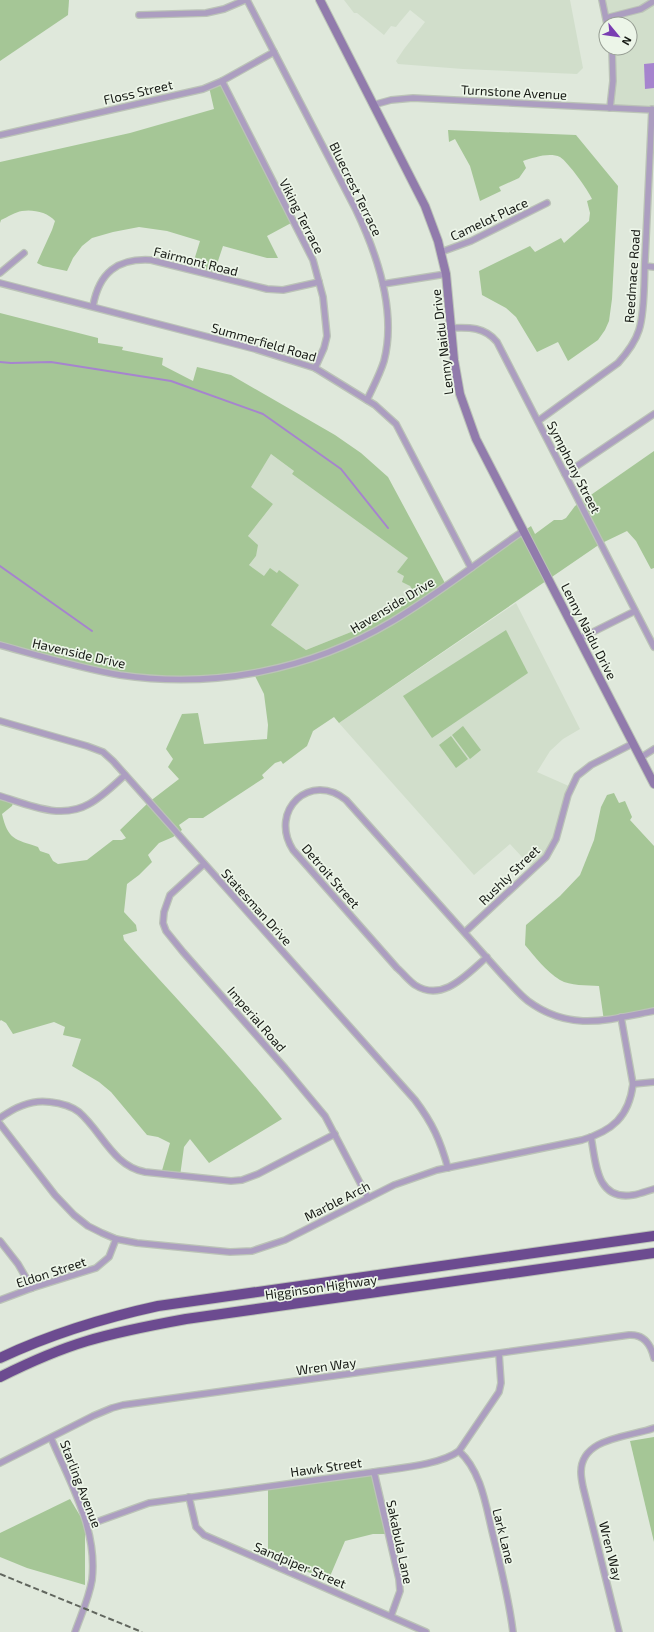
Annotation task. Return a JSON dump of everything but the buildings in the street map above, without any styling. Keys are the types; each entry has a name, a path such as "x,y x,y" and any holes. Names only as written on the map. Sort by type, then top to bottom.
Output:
{"highway":[{"name":"Higginson Highway","path":"0,1358 67,1330 121,1314 158,1306 654,1236"},
{"name":"Higginson Highway","path":"0,1377 18,1368 87,1341 145,1326 654,1253"}],"street":[{"path":"139,15 206,13 224,9 246,0"},
{"name":"Bluecrest Terrace","path":"246,0 364,228 375,255 383,284 387,325 384,360 367,400"},
{"name":"Lenny Naidu Drive","path":"320,0 425,206 441,252 446,274 457,380 466,413 484,456 654,784"},
{"path":"602,0 605,16"},
{"path":"621,16 641,9 654,1"},
{"name":"Floss Street","path":"0,135 195,91 222,81 274,52"},
{"path":"610,108 614,81 612,56"},
{"name":"Viking Terrace","path":"222,81 313,260 325,310 328,336 315,368"},
{"name":"Turnstone Avenue","path":"373,105 391,100 413,98 653,110"},
{"name":"Reedmace Road","path":"538,421 607,373 626,354 635,341 640,328 645,266 653,110"},
{"name":"Camelot Place","path":"441,252 471,241 547,203"},
{"path":"0,273 24,253"},
{"name":"Fairmont Road","path":"93,306 98,287 107,273 121,264 132,260 151,260 267,290 283,290 319,282"},
{"path":"645,266 654,267"},
{"path":"383,284 446,274"},
{"name":"Summerfield Road","path":"0,283 93,306 280,356 315,368 367,400 389,416 396,424 471,568"},
{"name":"Symphony Street","path":"451,328 476,329 488,333 494,338 654,647"},
{"path":"565,474 654,414"},
{"name":"Havenside Drive","path":"0,645 82,667 137,677 180,680 254,674 316,657 354,642 404,614 523,531"},
{"path":"579,639 635,611"},
{"name":"Statesman Drive","path":"0,721 87,746 103,752 113,761 415,1100 433,1125 438,1135 448,1168"},
{"name":"Rushly Street","path":"465,932 546,857 556,839 568,795 577,776 592,765 632,744"},
{"path":"640,758 654,749"},
{"path":"0,796 53,811 71,810 92,803 125,775"},
{"name":"Detroit Street","path":"487,957 456,983 446,989 438,991 427,990 414,984 392,962 293,850 286,836 285,822 287,814 293,803 307,793 318,790 330,791 343,797 526,1000 550,1014 568,1020 588,1022 654,1011"},
{"name":"Imperial Road","path":"204,864 170,895 164,912 163,923 166,931 319,1108 336,1134 368,1198"},
{"name":"Marble Arch","path":"0,1124 65,1207 88,1226 116,1239 144,1244 230,1252 252,1251 285,1240 406,1180 437,1170 592,1137 608,1129 620,1119 628,1105 633,1084 621,1017"},
{"path":"633,1084 654,1082"},
{"path":"0,1118 18,1107 33,1101 46,1101 61,1104 79,1112 120,1161 132,1168 145,1172 231,1181 248,1178 336,1134"},
{"path":"592,1137 598,1176 609,1190 617,1195 633,1195 654,1189"},
{"name":"Eldon Street","path":"0,1300 32,1288 96,1268 109,1257 116,1239"},
{"path":"0,1241 18,1264 32,1288"},
{"name":"Wren Way","path":"0,1463 106,1410 123,1405 633,1335 638,1336 647,1343 654,1358"},
{"path":"459,1451 499,1392 501,1384 499,1354"},
{"name":"Wren Way","path":"619,1632 583,1487 582,1466 590,1451 600,1442 641,1433 654,1428"},
{"name":"Starling Avenue","path":"51,1438 88,1525 92,1552 92,1579 86,1602 75,1632"},
{"name":"Hawk Street","path":"88,1525 146,1504 374,1472 446,1458 459,1451"},
{"name":"Lark Lane","path":"459,1451 471,1465 480,1484 509,1603 513,1632"},
{"name":"Sakabula Lane","path":"374,1472 399,1579 400,1591 391,1616"},
{"name":"Sandpiper Street","path":"189,1497 196,1527 204,1535 426,1632"}],"shaded area":[{"path":"344,0 570,0 583,68 577,74 463,69 398,64 396,61 425,22 410,10 396,27 391,26 384,35 357,13 354,13"},
{"path":"602,0 654,0 654,110 610,108 612,56 638,56 638,16 605,16"},
{"path":"654,63 654,88 645,89 644,64"},
{"path":"271,454 294,471 292,474 408,558 404,576 414,593 374,617 358,624 356,630 306,650 271,625 299,585 277,573 264,577 249,565 256,556 248,536 273,504 250,487"},
{"path":"516,603 580,729 563,739 550,751 537,772 571,787 556,839 534,870 510,844 474,875 339,723"}],"green space":[{"path":"0,0 69,0 68,15 0,61"},
{"path":"221,81 293,222 267,236 278,258 267,258 223,246 214,273 192,267 200,241 167,231 139,227 92,238 82,246 73,258 67,271 43,266 37,263 55,221 48,215 26,210 1,220 0,223 0,162 130,133 214,109 209,87"},
{"path":"448,130 576,135 618,186 612,299 609,321 598,340 568,361 558,342 537,352 516,317 506,308 482,295 479,271 530,246 535,252 561,238 564,243 589,221 590,213 587,201 592,199 590,195 568,164 560,157 551,155 523,161 526,168 519,178 499,187 501,191 480,201 470,166 455,139 449,142"},
{"path":"0,313 98,338 98,343 123,347 122,350 163,358 162,365 193,381 197,367 231,375 335,435 361,453 388,477 446,585 531,526 535,534 554,520 562,520 566,518 575,506 654,451 654,568 651,569 636,541 627,531 600,544 339,723 334,717 313,731 307,746 283,764 281,761 275,763 262,775 264,778 203,818 189,818 179,825 182,830 173,837 159,843 148,855 152,862 127,884 124,912 136,925 137,931 123,935 124,940 224,1051 282,1119 209,1163 190,1139 184,1147 180,1176 161,1174 170,1143 158,1137 147,1135 111,1092 99,1082 72,1066 81,1039 63,1035 65,1027 54,1022 13,1034 6,1023 1,1020 0,1021 0,796 14,800 12,806 2,814 4,823 10,834 18,840 38,847 40,851 49,854 53,861 58,864 87,860 113,840 122,840 126,838 120,830 149,802 179,779 168,767 173,759 166,749 182,714 198,713 204,744 267,739 268,725 264,694 254,674 225,678 128,676 0,645","holes":["271,454 294,471 292,474 408,558 397,572 404,576 402,582 410,586 414,593 374,617 358,624 356,630 306,650 271,625 299,585 279,570 277,573 270,568 264,576 249,565 256,556 258,545 248,536 273,504 251,487"]},
{"path":"506,630 528,673 432,738 403,696"},
{"path":"463,726 481,750 470,759 452,735"},
{"path":"451,736 468,759 456,768 439,745"},
{"path":"614,793 619,803 625,801 632,817 630,820 654,846 654,1010 604,1021 599,986 574,984 560,980 545,968 525,945 526,925 560,896 580,875 594,840 601,807 607,795"},
{"path":"654,1437 654,1542 630,1441"},
{"path":"373,1474 387,1534 373,1534 345,1541 328,1581 268,1554 268,1489"},
{"path":"70,1499 85,1524 85,1585 27,1568 0,1557 0,1533"}],"waterway":[{"path":"0,362 51,362 171,381 263,414 341,469 388,528"},
{"path":"0,566 92,631"}],"railway":[{"path":"0,1574 142,1632"}]}
